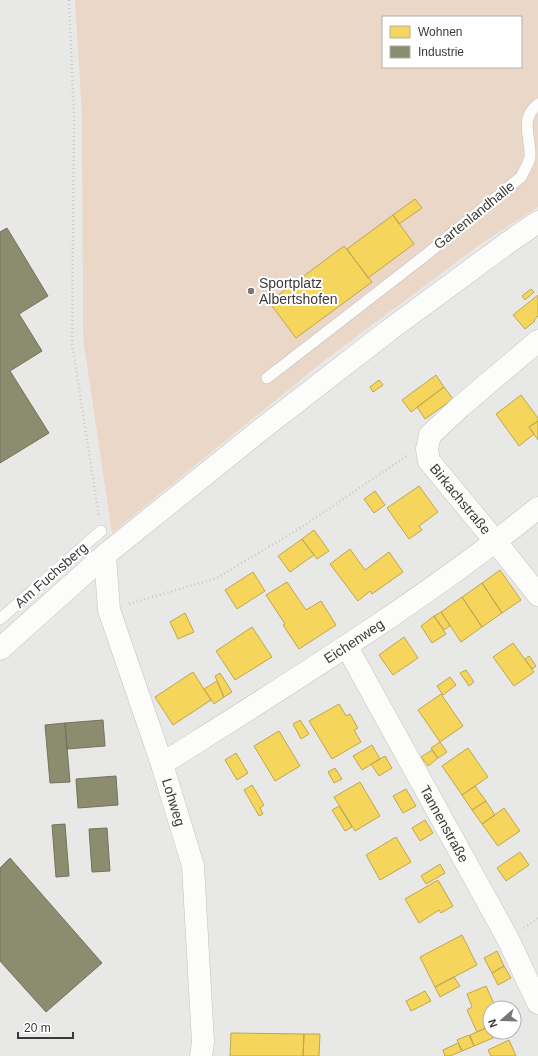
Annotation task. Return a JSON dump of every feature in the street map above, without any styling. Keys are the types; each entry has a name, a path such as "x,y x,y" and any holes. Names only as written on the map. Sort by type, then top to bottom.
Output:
{"street":[{"path":"0,649 105,555 263,428 388,332 538,222"},
{"name":"Birkachstraße","path":"538,341 460,407 430,435 427,449 429,461 538,595"},
{"name":"Eichenweg","path":"162,764 347,647 496,542 538,508"},
{"name":"Lohweg","path":"105,555 109,610 162,764 193,866 203,1042 201,1056"},
{"name":"Tannenstraße","path":"347,647 508,939 538,1003"}],"lane":[{"name":"Gartenlandhalle","path":"267,378 422,258 521,177 530,157 527,123 533,108 538,104"},
{"name":"Am Fuchsberg","path":"0,619 101,531"}],"path":[{"path":"68,0 74,116 72,342 101,531"},
{"path":"109,610 217,578 305,525 412,452 427,449"}],"shaded area":[{"name":"Sportplatz Albertshofen","path":"75,0 538,0 538,207 482,243 325,360 112,533 83,338 82,114"}],"building: Wohnen":[{"path":"415,199 422,208 399,224 393,215"},
{"path":"393,215 414,244 368,278 347,249"},
{"path":"344,246 372,282 296,338 269,302"},
{"path":"531,289 534,292 525,300 522,296"},
{"path":"538,295 538,316 534,320 535,321 525,329 513,315"},
{"path":"436,375 444,387 411,412 402,400"},
{"path":"379,380 383,385 373,392 370,387"},
{"path":"444,387 453,399 425,419 417,407"},
{"path":"521,395 538,418 538,421 529,427 534,434 519,446 496,414"},
{"path":"538,421 538,440 529,427"},
{"path":"419,486 438,512 419,526 422,530 409,539 387,508"},
{"path":"375,491 385,505 374,513 364,499"},
{"path":"314,530 329,551 317,559 302,539"},
{"path":"302,539 314,555 290,572 278,556"},
{"path":"350,549 365,570 389,552 403,572 372,594 370,591 358,601 330,564"},
{"path":"500,570 521,600 502,613 482,583"},
{"path":"253,572 265,591 237,609 225,590"},
{"path":"287,582 306,610 321,601 336,625 299,649 266,595"},
{"path":"482,583 502,613 482,627 462,597"},
{"path":"462,597 482,627 461,642 441,612"},
{"path":"441,612 450,626 444,630 434,616"},
{"path":"185,613 194,632 178,639 170,622"},
{"path":"434,616 446,634 432,643 421,626"},
{"path":"252,627 272,657 235,680 216,651"},
{"path":"404,637 418,658 393,675 379,655"},
{"path":"513,643 534,672 514,686 493,657"},
{"path":"529,656 536,666 532,669 525,659"},
{"path":"466,670 474,682 469,686 460,673"},
{"path":"193,672 211,700 173,725 155,697"},
{"path":"220,673 232,692 224,697 215,676"},
{"path":"450,677 456,685 443,695 437,686"},
{"path":"217,681 224,697 214,704 204,689"},
{"path":"441,694 463,726 440,742 418,710"},
{"path":"339,704 346,716 350,714 358,728 354,730 361,742 332,759 309,721"},
{"path":"300,720 309,734 301,739 293,724"},
{"path":"279,731 300,766 275,781 254,746"},
{"path":"440,742 447,752 438,758 431,748"},
{"path":"372,745 380,759 362,770 353,756"},
{"path":"468,748 488,777 462,795 442,766"},
{"path":"432,750 438,758 428,766 421,757"},
{"path":"236,753 248,773 237,780 225,760"},
{"path":"385,756 392,768 379,776 371,764"},
{"path":"335,768 342,779 334,783 328,772"},
{"path":"360,782 380,816 355,831 334,797"},
{"path":"252,785 264,805 260,808 263,814 259,816 244,790"},
{"path":"475,786 486,801 472,810 462,795"},
{"path":"406,789 416,806 403,813 393,796"},
{"path":"486,801 495,815 482,824 472,810"},
{"path":"339,806 352,827 345,831 332,810"},
{"path":"504,808 520,831 498,846 482,824"},
{"path":"425,820 433,833 420,841 412,828"},
{"path":"396,837 411,862 380,880 366,855"},
{"path":"520,852 529,865 506,881 497,868"},
{"path":"440,864 445,873 426,884 421,876"},
{"path":"438,880 453,906 441,913 439,910 419,923 405,899"},
{"path":"462,935 477,965 435,987 420,957"},
{"path":"497,951 504,966 492,973 484,958"},
{"path":"504,966 511,978 498,985 492,973"},
{"path":"454,977 460,986 440,997 435,987"},
{"path":"486,986 492,1000 482,1000 482,1030 477,1032 467,1010 472,1007 467,994"},
{"path":"425,991 431,1001 411,1011 406,1001"},
{"path":"482,1030 482,1040 488,1040 474,1046 470,1035"},
{"path":"231,1033 304,1034 303,1056 230,1056"},
{"path":"304,1034 320,1034 319,1056 303,1056"},
{"path":"469,1035 474,1046 462,1051 457,1040"},
{"path":"509,1040 516,1056 491,1056 488,1050"},
{"path":"458,1043 462,1051 450,1056 445,1056 443,1050"}],"building: Industrie":[{"path":"7,228 48,296 19,314 42,351 10,371 49,433 0,463 0,232"},
{"path":"103,720 105,746 67,749 65,723"},
{"path":"65,723 70,782 50,783 45,725"},
{"path":"116,776 118,805 78,808 76,779"},
{"path":"65,824 69,876 56,877 52,825"},
{"path":"107,828 110,871 92,872 89,829"},
{"path":"10,858 102,963 46,1012 0,961 0,868"}],"place":[{"name":"Sportplatz Albertshofen","path":"251,291"}]}
